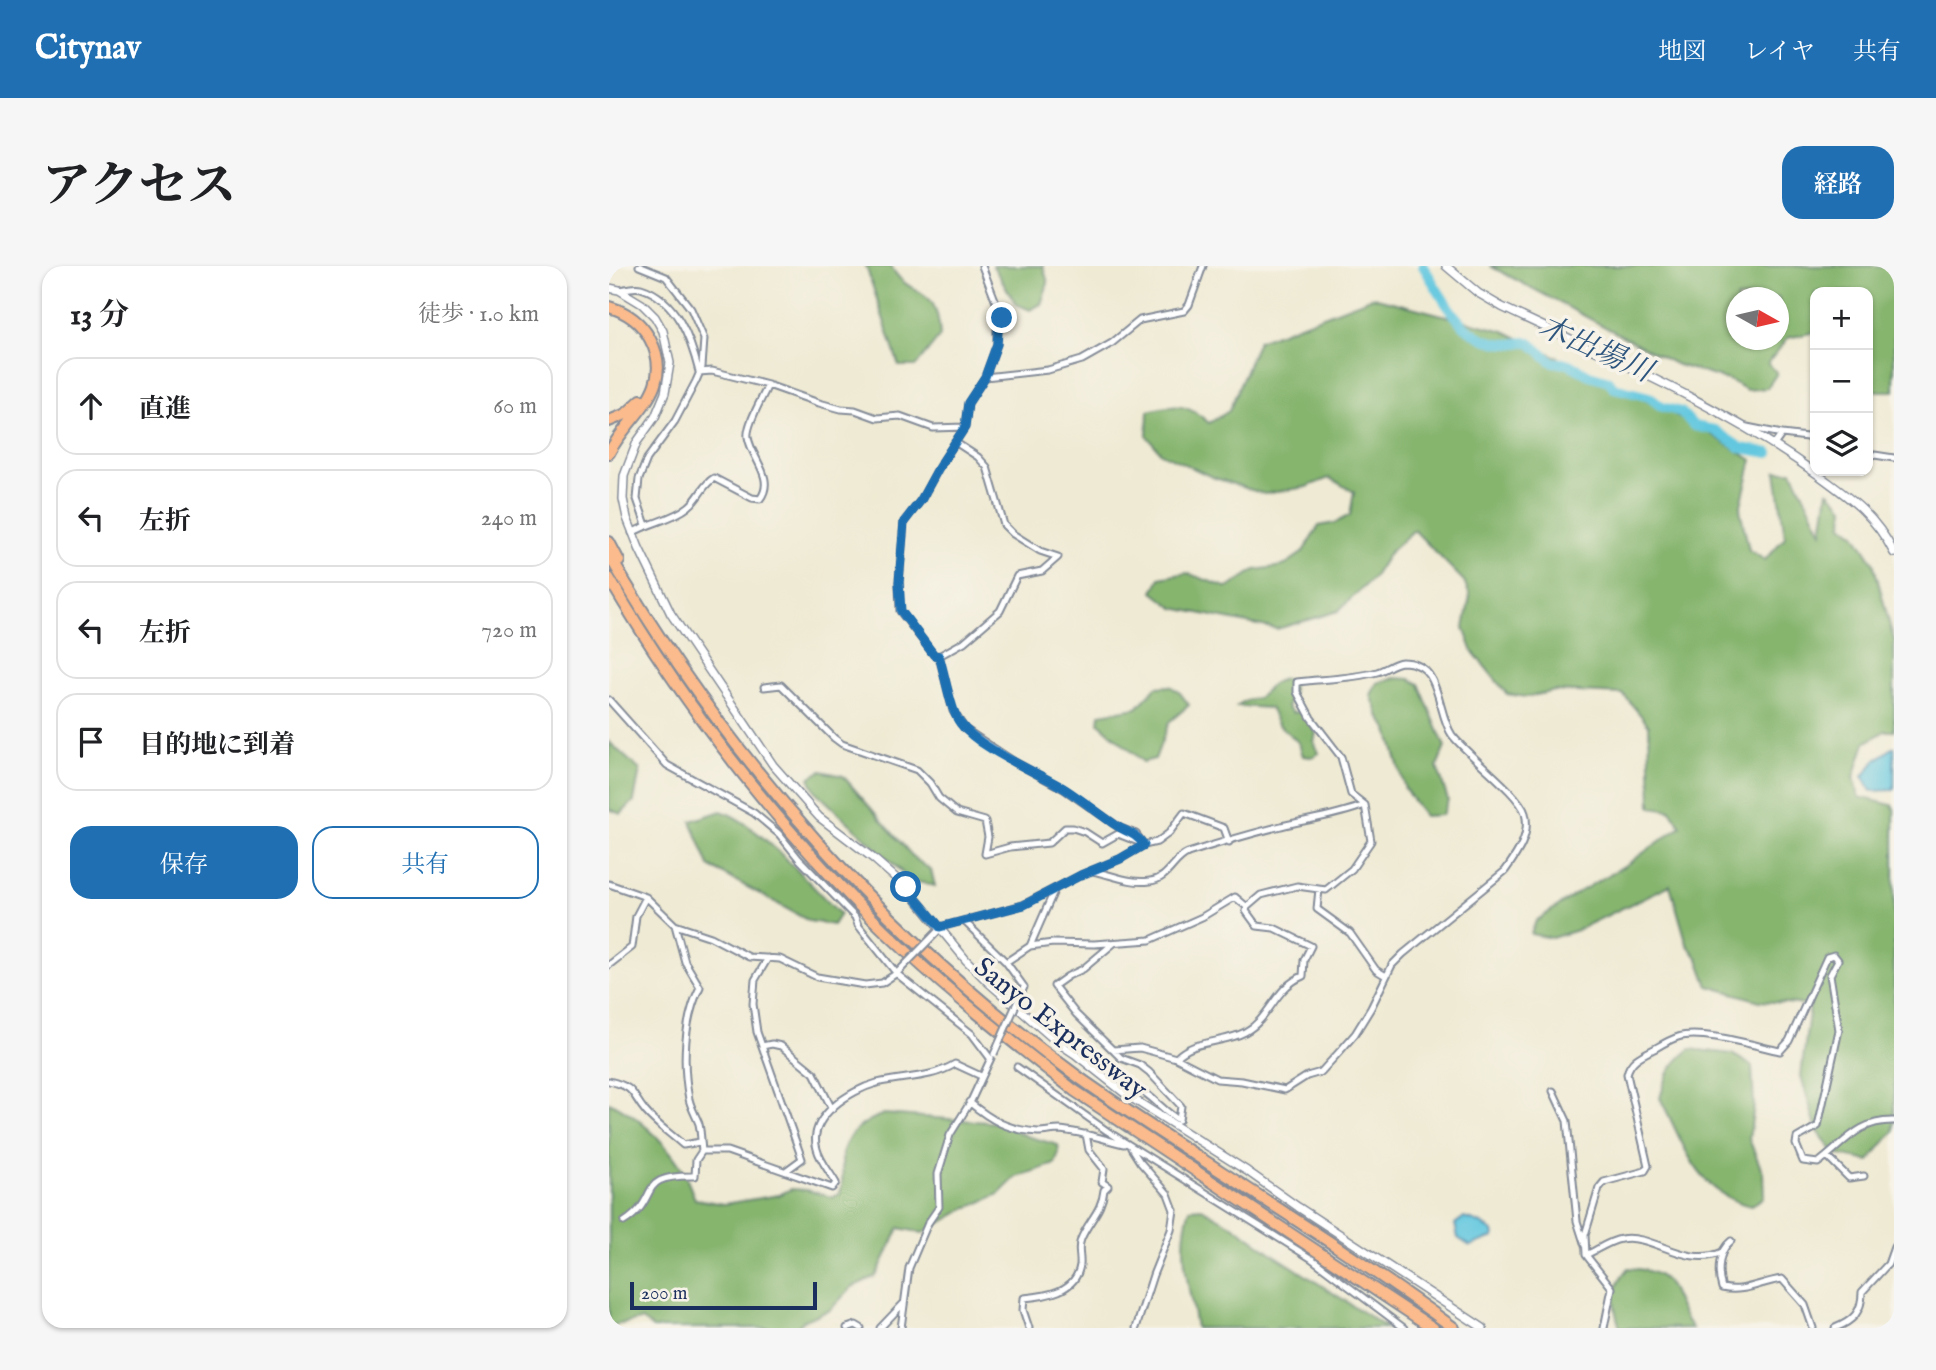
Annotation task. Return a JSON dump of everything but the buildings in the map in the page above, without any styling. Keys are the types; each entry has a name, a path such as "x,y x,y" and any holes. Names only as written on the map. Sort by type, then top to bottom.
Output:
{"highway":[{"path":"609,307 625,313 645,331 656,353 657,369 655,385 649,399 609,453"},
{"path":"609,314 622,319 637,331 647,348 651,365 648,385 640,401 626,415 609,421"},
{"path":"609,542 632,595"},
{"name":"Sanyo Expressway","path":"609,555 632,595 721,727 822,848 916,943 979,998 1082,1080 1346,1253 1454,1328"},
{"name":"Sanyo Expressway","path":"609,578 674,679 743,772 813,855 908,952 961,999 1076,1091 1433,1328"},
{"path":"609,592 674,679"}],"street":[{"path":"639,266 666,277 691,309 704,339 702,367 684,405 647,459 639,479 638,499 646,525"},
{"path":"955,442 978,457 987,467 1004,525 1040,551 1058,557 1042,571 1017,576 1000,611 972,636 939,656 934,655 901,611 899,582 904,522 921,500 939,467 955,442 965,427 968,403 985,377 997,344 999,321 1002,318 982,266"},
{"path":"985,377 1048,370 1082,360 1112,343 1140,320 1184,311 1189,305 1203,266"},
{"path":"1446,266 1478,293 1502,307 1693,398 1775,445 1859,505 1883,531 1894,553"},
{"path":"609,288 619,290 639,287 667,305 690,339 699,372"},
{"path":"619,290 642,304 655,317 663,331 670,363 665,393 655,417 637,442 624,476 623,499 632,533 671,614 773,765 819,817 906,887 966,960 1057,1042 1127,1095 1247,1171 1483,1328"},
{"path":"699,372 712,371 768,385 841,410 855,410 877,418 900,416 933,428 965,427"},
{"path":"632,533 646,525 676,516 691,505 705,483 714,478 752,498 760,499 766,491 766,479 748,436 753,416 768,385"},
{"path":"1745,426 1810,437"},
{"path":"1775,445 1782,434"},
{"path":"1873,455 1894,458"},
{"path":"939,656 953,711 965,729 1013,761 1064,789 1120,828 1136,834 1144,845"},
{"path":"1113,1049 1140,1048 1176,1058 1217,1079 1285,1090 1307,1076 1321,1072 1341,1050 1360,1025 1392,965 1403,954 1505,871 1518,854 1524,840 1526,814 1517,799 1471,757 1446,726 1429,673 1424,668 1414,663 1400,662 1378,672 1297,682 1297,692 1311,718 1341,757 1351,794 1364,805 1371,841 1352,869 1326,890 1297,886 1261,895 1247,907"},
{"path":"764,687 781,685 842,744 917,770 930,783 939,798 957,813 985,821 988,837 985,855 1010,847 1049,843 1065,828 1085,832 1102,844 1118,834 1144,845"},
{"path":"609,700 667,765 754,813 779,834 799,859 855,917 858,925 898,973 972,1034 992,1056"},
{"path":"1091,871 1116,875 1134,883 1154,881 1167,874 1184,855 1282,826 1336,816 1364,805"},
{"path":"609,884 646,897 675,925 711,937 749,957 780,959 817,977 865,985 882,984 898,973 938,929 1024,905 1144,845 1157,842 1169,833 1184,813 1224,828 1229,842"},
{"path":"1030,946 1055,889"},
{"path":"1319,889 1317,909 1350,933 1376,970 1386,976"},
{"path":"609,965 632,947 636,916 646,897"},
{"path":"1006,962 1030,946 1150,940 1202,917 1235,897 1247,907 1246,911 1257,926 1274,928 1311,946 1304,960 1303,976 1282,989 1259,1023 1230,1038 1186,1049 1176,1058"},
{"path":"901,1328 909,1268 928,1223 939,1207 938,1174 947,1144 1024,987 1006,962 965,922"},
{"path":"624,1222 638,1213 655,1182 669,1175 695,1176 696,1160 702,1152 699,1125 689,1102 686,1077 688,1025 692,1003 700,986 685,962 675,925"},
{"path":"1114,943 1083,970 1054,986 1076,1014 1121,1058 1140,1065 1170,1093 1181,1106 1181,1118 1179,1120 1167,1114 1150,1097 1135,1086 1130,1086"},
{"path":"1586,1252 1585,1235 1599,1188 1604,1182 1645,1171 1648,1166 1627,1081 1628,1066 1639,1056 1679,1036 1718,1037 1780,1051 1789,1041 1827,957 1834,955 1837,960 1831,975 1839,1030 1818,1126 1797,1138 1796,1144 1803,1161 1818,1163 1864,1125 1894,1121"},
{"path":"768,958 755,980 753,1004 757,1032 802,1159 787,1170"},
{"path":"762,1046 781,1046 814,1073 832,1109"},
{"path":"702,1152 727,1151 832,1188 836,1183 817,1149 816,1136 822,1117 853,1093 876,1084 939,1074 955,1064 981,1076"},
{"path":"1017,1067 1130,1145 1312,1259 1404,1328"},
{"path":"609,1081 625,1085 635,1094 645,1111 683,1145 700,1142"},
{"path":"1553,1091 1567,1121 1577,1221 1586,1252 1612,1289 1604,1328"},
{"path":"969,1102 986,1117 1021,1130 1056,1130 1086,1134 1130,1145 1140,1162 1168,1194 1174,1210 1171,1230 1136,1328"},
{"path":"1029,1328 1023,1310 1024,1298 1057,1293 1077,1276 1081,1261 1077,1252 1080,1241 1103,1205 1104,1190 1108,1186 1102,1182 1104,1169 1090,1150 1086,1134"},
{"path":"1827,1156 1849,1178 1864,1176"},
{"path":"1586,1252 1620,1239 1633,1238 1683,1254 1704,1256 1722,1252"},
{"path":"1731,1241 1722,1252 1719,1272 1722,1288 1747,1289 1782,1279 1805,1305 1813,1328"},
{"path":"1835,1328 1847,1323 1862,1306 1862,1292 1888,1264 1894,1247"},
{"path":"880,1328 903,1304"},
{"path":"847,1328 856,1325 861,1328"}],"green space":[{"path":"866,266 891,266 899,277 922,293 934,306 940,336 916,366 899,366"},
{"path":"993,266 1043,266 1048,283 1041,304 1030,310 1016,304"},
{"path":"1490,266 1894,266 1894,391 1873,391 1873,287 1810,287 1810,333 1789,338 1789,287 1726,287 1726,350 1778,350 1768,363 1777,373 1767,388 1747,390 1731,381 1675,364"},
{"path":"1373,297 1504,331 1696,425 1752,460 1740,509 1749,550 1765,560 1785,537 1776,471 1792,471 1822,532 1828,491 1844,507 1843,525 1855,534 1873,562 1894,641 1894,731 1885,731 1865,743 1854,777 1859,797 1892,805 1894,809 1894,1131 1869,1161 1835,1154 1817,1130 1801,1076 1810,1005 1760,1001 1708,986 1698,959 1687,944 1670,885 1577,930 1552,938 1531,934 1536,921 1629,863 1681,826 1670,810 1651,807 1649,725 1623,694 1554,691 1527,697 1507,694 1473,652 1464,628 1470,596 1464,581 1414,530 1389,553 1373,578 1338,611 1277,629 1174,608 1153,592 1160,578 1187,573 1228,588 1255,570 1283,566 1302,553 1319,526 1335,523 1350,515 1354,492 1329,478 1306,487 1264,494 1212,477 1161,453 1147,436 1148,411 1181,407 1194,412 1209,423 1229,411 1258,341"},
{"path":"1394,678 1410,679 1419,684 1445,747 1437,766 1448,800 1442,815 1424,816 1405,789 1388,730 1371,695 1377,683"},
{"path":"1284,679 1292,682 1293,691 1287,707 1293,713 1302,711 1316,733 1314,742 1319,753 1312,757 1303,756 1299,743 1278,724 1270,708 1237,706 1259,697 1270,685"},
{"path":"1170,686 1180,693 1189,705 1169,722 1155,759 1143,762 1099,723 1100,714 1137,708 1156,687"},
{"path":"609,742 640,770 634,801 621,814 609,809"},
{"path":"821,771 843,776 914,858 931,870 935,886 910,880 816,792 809,778"},
{"path":"721,811 751,828 799,872 840,914 833,925 809,921 709,866 691,821"},
{"path":"1690,1049 1732,1054 1752,1066 1754,1105 1749,1139 1763,1173 1764,1197 1751,1206 1732,1200 1704,1178 1685,1149 1660,1098 1670,1070"},
{"path":"609,1102 648,1128 673,1155 695,1199 724,1204 779,1195 791,1189 832,1197 840,1193 843,1151 846,1144 862,1125 884,1114 1000,1123 1026,1136 1058,1145 1059,1153 1055,1164 1016,1177 999,1194 965,1209 923,1233 899,1228 876,1276 852,1287 830,1310 804,1320 797,1328 653,1328 641,1320 609,1326"},
{"path":"1202,1208 1387,1328 1196,1328 1185,1268 1184,1239 1190,1209"},
{"path":"1628,1268 1645,1270 1665,1280 1692,1328 1620,1328 1614,1296 1618,1283"}],"water":[{"path":"1894,747 1894,790 1871,791 1863,776 1876,760"},
{"path":"1463,1218 1493,1231 1494,1237 1470,1246 1458,1238 1455,1224"}],"waterway":[{"name":"木出場川","path":"1423,266 1456,317 1477,335 1507,344 1529,342 1552,362 1569,364 1589,375 1609,381 1614,388 1649,397 1662,407 1681,412 1694,426 1714,430 1741,448 1769,453"}],"tunnel":[{"path":"1107,1131 1130,1086"}],"route":[{"path":"906,887 940,927 1024,905 1144,845 1136,834 1120,828 1064,789 1013,761 965,729 953,711 939,656 934,655 907,622 899,607 904,522 921,500 965,427 968,403 985,377 997,344 997,330 1002,318"}]}
